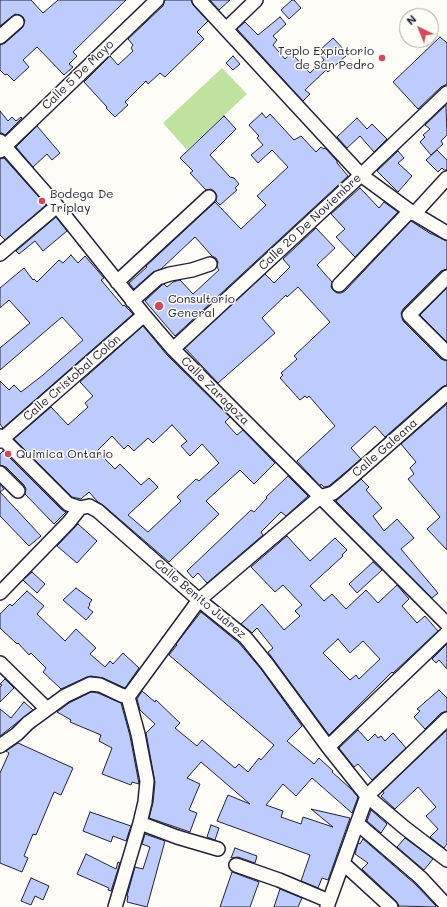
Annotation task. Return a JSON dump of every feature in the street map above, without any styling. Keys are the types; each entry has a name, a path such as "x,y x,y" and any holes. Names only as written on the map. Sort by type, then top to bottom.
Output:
{"street":[{"name":"Calle 5 De Mayo","path":"2,146 157,0"},
{"path":"199,0 361,175 412,213 447,233"},
{"path":"226,29 256,0"},
{"path":"0,37 17,22"},
{"name":"Calle 20 De Noviembre","path":"173,349 361,175 447,93"},
{"name":"Calle Zaragoza","path":"2,146 57,206 132,301 173,349 447,624"},
{"path":"339,285 447,178"},
{"path":"117,282 209,197"},
{"path":"0,254 57,206"},
{"path":"132,301 158,278 210,264"},
{"path":"447,277 408,315 447,353"},
{"name":"Calle Cristobal Colón","path":"1,439 144,315"},
{"name":"Calle Galeana","path":"128,697 199,600 320,497 333,493 447,393"},
{"name":"Calle Benito Juárez","path":"1,439 68,504 80,508 89,506 98,511 199,600 245,637 328,747 368,796 405,828 447,860"},
{"path":"0,473 18,491"},
{"path":"0,593 69,522 80,508"},
{"path":"328,747 447,633"},
{"path":"0,663 47,709"},
{"path":"0,746 47,709 66,696 90,684 100,685 128,697 138,734 147,782 145,802 140,823 115,907"},
{"path":"236,865 279,880 328,904 368,796 447,720"},
{"path":"140,823 177,837 218,849"},
{"path":"358,824 421,878 447,906"},
{"path":"344,864 391,907"}],"green space":[{"path":"222,68 247,94 187,150 163,123"}],"building":[{"path":"0,0 31,0 43,13 58,0 126,0 73,52 77,56 69,64 73,67 64,75 37,47 23,60 29,67 14,81 0,70 0,45 5,43 22,28 25,21 23,17 15,14 0,26"},
{"path":"165,0 191,0 193,5 208,21 197,32 204,39 165,77 160,73 148,84 146,81 125,102 128,105 115,117 84,82 110,56 118,65 133,51 131,48 133,45 128,39 163,6"},
{"path":"210,0 230,0 219,10"},
{"path":"292,0 294,0 301,8 289,19 281,10"},
{"path":"280,17 286,24 273,36 277,40 273,45 285,59 291,53 310,73 324,60 318,52 333,38 348,54 328,72 326,70 305,90 310,94 303,101 237,29 245,22 258,35"},
{"path":"440,37 447,43 447,84 441,87 418,109 393,82 429,48 439,48"},
{"path":"233,56 240,64 233,70 226,63"},
{"path":"446,105 447,135 441,141 443,144 431,155 420,142 425,137 423,135 430,129 425,125"},
{"path":"0,111 8,121 12,117 16,121 21,117 22,118 5,135 0,132"},
{"path":"262,113 266,118 270,114 294,140 301,136 316,152 321,147 324,149 325,148 348,176 175,336 145,301 162,285 164,284 167,287 173,282 180,280 193,294 219,270 217,267 218,262 216,258 212,256 195,237 161,269 153,272 134,289 129,283 215,202 241,229 266,205 257,196 288,167 272,150 258,163 251,155 263,145 257,138 259,136 249,125"},
{"path":"224,116 236,129 210,155 230,177 234,178 239,184 235,188 237,190 220,205 216,201 217,196 215,192 211,189 206,190 190,173 193,171 180,158"},
{"path":"357,118 367,129 372,124 387,139 374,152 360,136 347,148 337,137"},
{"path":"37,126 60,153 52,160 47,154 33,167 16,147"},
{"path":"437,150 447,160 447,170 442,168 438,172 426,160"},
{"path":"398,151 404,158 398,163 412,176 398,192 377,171"},
{"path":"4,158 46,205 5,240 0,235 0,159"},
{"path":"360,188 379,208 384,202 398,212 355,257 336,237 345,229 331,214"},
{"path":"56,217 67,231 43,251 35,241 19,254 16,251"},
{"path":"411,221 431,234 447,241 447,269 441,271 403,309 401,313 403,321 441,359 447,361 447,385 442,387 385,437 375,426 351,448 361,459 329,486 324,487 321,484 320,486 297,461 335,426 309,396 307,398 305,396 300,400 280,378 283,375 281,373 297,359 294,356 330,322 298,287 287,297 286,295 262,318 275,333 218,383 185,348 265,274 274,283 290,267 283,259 316,228 335,248 317,265 332,282 331,287 333,290 337,293 341,293 345,291"},
{"path":"71,255 78,263 85,256 104,278 101,280 123,306 124,305 133,314 3,428 0,424 0,381 9,390 14,385 21,392 83,340 62,317 0,370 0,348 30,323 9,300 0,308 0,288 24,268 33,280 34,279 37,282 59,260 63,263"},
{"path":"447,288 447,342 420,315"},
{"path":"143,326 167,355 230,417 225,422 237,435 243,430 275,463 254,484 240,470 206,501 219,514 169,562 98,502 89,492 81,499 72,497 14,439 51,407 68,425 88,407 85,403 93,396 80,382","holes":["172,425 187,441 181,446 190,456 202,444 219,463 199,481 196,479 177,497 181,501 148,532 128,515 158,487 149,478 141,485 120,464 115,469 97,451 112,436 124,449 128,445 134,451 148,438 153,443"]},
{"path":"447,404 447,550 427,529 440,517 408,479 414,474 410,468 416,462 401,444"},
{"path":"3,451 62,510 66,512 54,524 25,494 26,489 24,485 6,467 0,465 0,454"},
{"path":"288,476 308,496 286,516 281,512 261,532 263,535 207,583 198,573 193,578 187,571 251,510 254,512 267,498 266,497"},
{"path":"361,479 369,487 366,490 382,508 373,516 384,531 397,519 414,538 401,549 438,593 432,598 336,501"},
{"path":"0,484 4,489 0,492"},
{"path":"0,492 41,536 29,546 0,516"},
{"path":"78,524 97,541 77,563 57,546"},
{"path":"287,536 310,561 335,538 347,550 342,555 343,556 310,586 324,601 332,594 346,609 366,590 378,603 397,585 409,599 402,606 417,623 425,616 438,631 393,673 392,672 329,735 268,652 273,648 257,628 252,633 241,624 262,604 284,630 300,616 295,611 302,605 283,585 275,592 251,567","holes":["338,639 350,653 363,641 380,659 359,679 356,675 350,680 323,653"]},
{"path":"373,562 382,570 357,593 349,584"},
{"path":"32,572 45,584 37,593 23,580"},
{"path":"76,588 92,600 88,608 93,612 86,620 63,600"},
{"path":"27,591 44,606 37,614 65,641 76,629 96,648 90,654 105,667 110,661 113,664 123,653 139,668 125,688 103,678 91,676 61,689 43,672 46,668 31,653 29,655 18,643 17,644 0,628 0,614 10,604 12,606"},
{"path":"201,612 239,643 261,669 302,726 287,741 314,764 319,758 358,797 352,813 312,778 296,796 283,784 266,805 283,811 281,817 301,824 303,817 333,827 311,809 350,818 328,880 322,878 318,888 301,881 310,855 217,821 228,795 250,804 201,762 187,778 200,784 189,810 197,813 190,832 149,818 153,803 155,782 146,733 155,724 140,710 137,699 142,691 155,702 156,700 180,723 175,728 197,746 202,740 235,768 239,764 248,772 259,758 261,760 274,745 169,655"},
{"path":"447,644 447,669 439,660 436,663 432,659"},
{"path":"5,679 14,688 0,702 0,687 2,685 0,684"},
{"path":"439,690 447,698 447,711 441,713 425,729 414,717 420,711 417,709"},
{"path":"91,692 98,693 121,703 130,736 139,784 132,782 131,785 102,774 112,748 99,741 101,735 70,722 71,720 57,712 69,703"},
{"path":"24,702 33,710 0,736 0,709 11,718"},
{"path":"358,730 368,741 375,734 378,738 381,736 385,741 393,733 406,748 372,780 358,764 354,767 339,748"},
{"path":"447,730 447,844 444,848 430,837 438,829 426,816 436,807 418,787 395,809 381,796 384,793 383,791"},
{"path":"18,743 73,768 61,795 54,792 36,835 33,834 24,856 28,858 22,872 0,863 0,773 9,753 6,751"},
{"path":"371,810 387,824 381,833 367,821"},
{"path":"90,812 131,826 126,841 113,836 111,842 83,831"},
{"path":"211,825 219,828 215,840 207,837"},
{"path":"145,834 165,841 147,907 127,902 127,896 135,867 143,869 150,847 142,844"},
{"path":"405,838 433,859 424,870 397,847"},
{"path":"363,839 415,884 436,906 399,906 396,901 362,869 368,863 355,854 358,843 360,844"},
{"path":"235,848 257,856 255,863 238,857 231,858"},
{"path":"86,854 116,869 118,862 120,863 111,891 108,890 109,888 77,874"},
{"path":"232,872 259,882 250,907 220,907"},
{"path":"31,878 49,886 43,900 35,896 31,905 21,901"},
{"path":"280,889 302,898 298,907 274,907"}],"place":[{"name":"Teplo Expiatorio de San Pedro","path":"382,58"},
{"name":"Bodega De Triplay","path":"42,201"},
{"name":"Consultorio General","path":"159,306"},
{"name":"Quimica Ontario","path":"8,454"}]}
